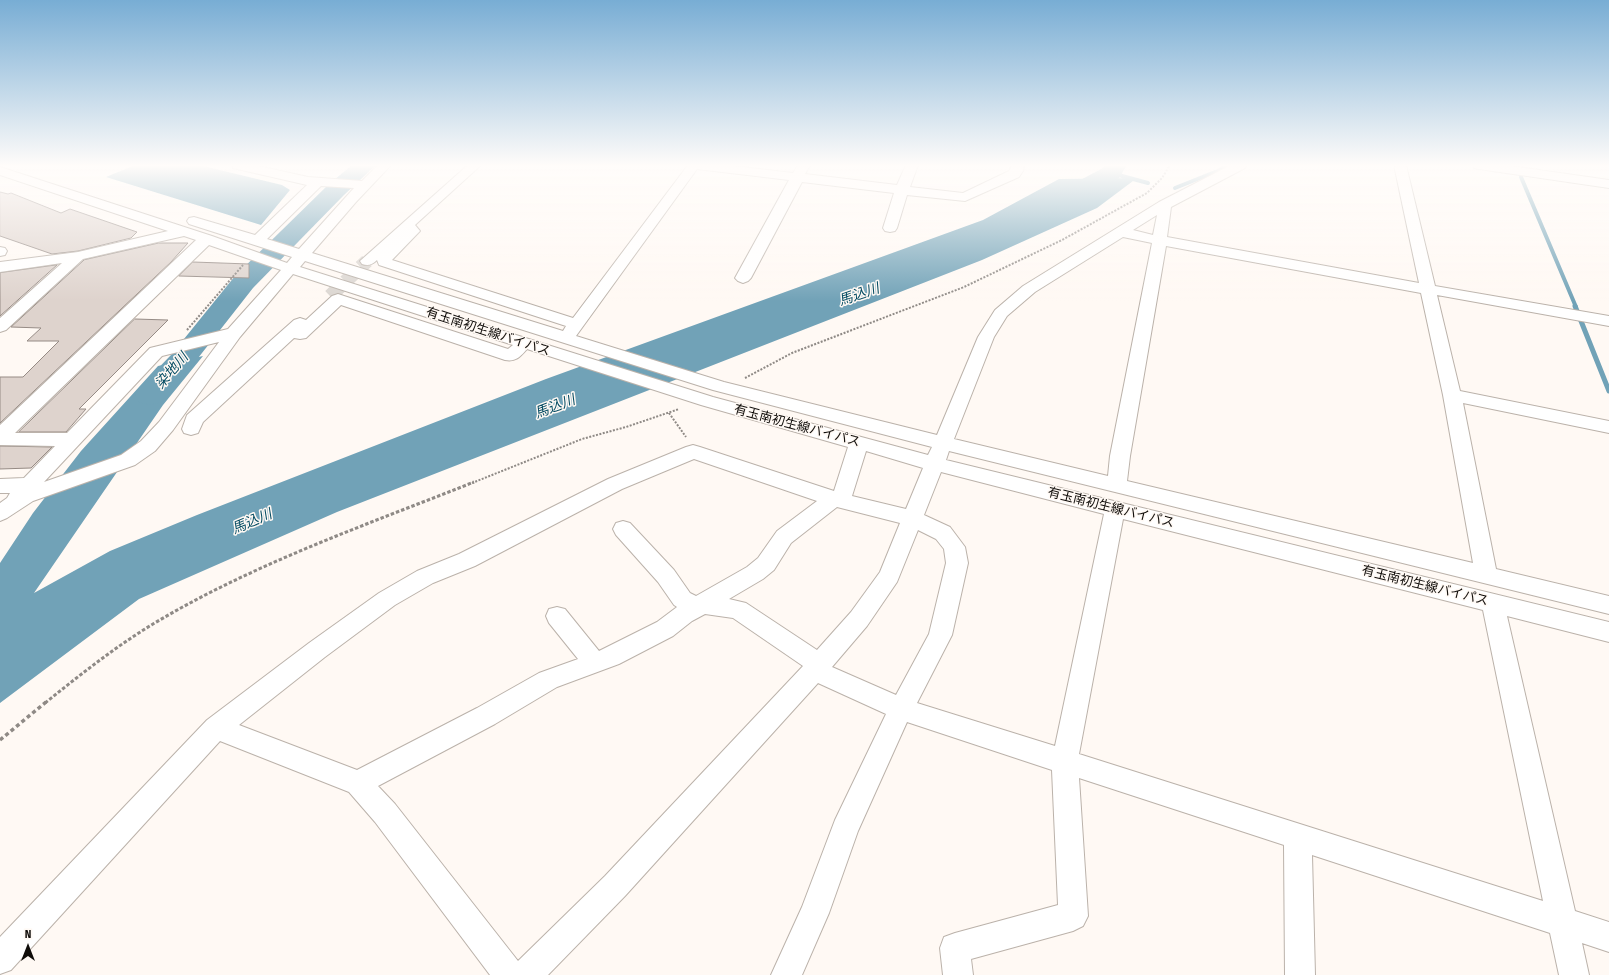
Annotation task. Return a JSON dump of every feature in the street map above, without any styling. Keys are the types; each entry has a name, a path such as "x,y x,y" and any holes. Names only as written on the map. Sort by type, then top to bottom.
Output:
{"street":[{"name":"有玉南初生線バイパス","path":"118,210 207,239 248,259 293,261 561,346 701,398 936,464 1116,497 1486,575 1609,605"},
{"name":"有玉南初生線バイパス","path":"160,210 260,242 293,261 524,343 561,346 584,344 721,386 943,443 1116,497 1493,603 1609,632"},
{"path":"260,242 286,210"},
{"path":"0,486 34,489 128,460 138,454 158,436 234,333 293,261 338,210"},
{"path":"367,261 425,210"},
{"path":"561,346 661,210"},
{"path":"743,278 779,210"},
{"path":"890,228 896,210"},
{"path":"526,975 615,886 817,667 859,619 889,576 936,464 943,443 986,338 1001,313 1029,289 1155,210"},
{"path":"958,975 956,948 1073,916 1065,761 1116,497 1120,456 1164,210"},
{"path":"1410,210 1426,288 1452,395 1472,510 1486,575"},
{"path":"408,226 413,231 384,259 384,262 576,324"},
{"path":"0,267 78,256 183,232"},
{"path":"1118,232 1159,241 1609,321"},
{"path":"0,436 198,245 207,239"},
{"path":"0,326 78,256"},
{"path":"191,428 194,419 330,296"},
{"path":"290,332 300,334 338,299 511,356 524,343"},
{"path":"5,509 26,496 34,489 72,440 156,352 234,333"},
{"path":"1452,395 1609,427"},
{"path":"0,440 72,440"},
{"path":"358,783 486,716 548,680 595,664 665,629 684,614 755,573 766,564 784,537 838,499 859,443"},
{"path":"0,959 216,728 317,650 387,599 425,577 467,560 615,484 693,452 838,499 913,518 942,533 954,547 957,563 940,634 900,709 850,819 814,913 786,975"},
{"path":"623,529 666,576 682,599 700,605 738,610 817,667 900,709 1609,937"},
{"path":"1493,603 1564,922 1574,975"},
{"path":"558,616 595,664"},
{"path":"216,728 358,783 385,814 509,975"},
{"path":"1298,836 1300,975"}],"path":[{"path":"721,386 755,374 792,353 964,287 1062,240 1115,210"},
{"path":"171,348 248,259"},
{"path":"0,740 94,664 174,611 238,578 307,549 582,439 669,413 693,447 693,452"}],"water":[{"path":"214,210 273,210 261,225"},
{"name":"馬込川","path":"1001,210 1091,210 982,260 337,512 139,599 0,703 0,563 33,513 81,451 158,366 203,356 163,405 34,593 110,551 197,515 546,379 983,220"}],"building":[{"path":"0,210 55,210 61,213 67,210 74,210 137,232 131,238 78,251 52,254 0,236"},
{"path":"159,243 188,243 171,262 0,423 0,377 23,377 59,341 27,341 41,328 11,327 84,260"},
{"path":"193,262 249,264 249,278 179,276"},
{"path":"57,265 0,316 0,273"},
{"path":"135,319 168,320 79,409 86,409 66,432 19,432"},
{"path":"0,446 52,447 31,468 0,469"}],"waterway":[{"name":"染地川","path":"150,395 181,361 244,282 316,210"},
{"path":"1535,210 1576,307"},
{"path":"1575,306 1609,391"}],"tunnel":[{"path":"330,296 367,261"}]}
